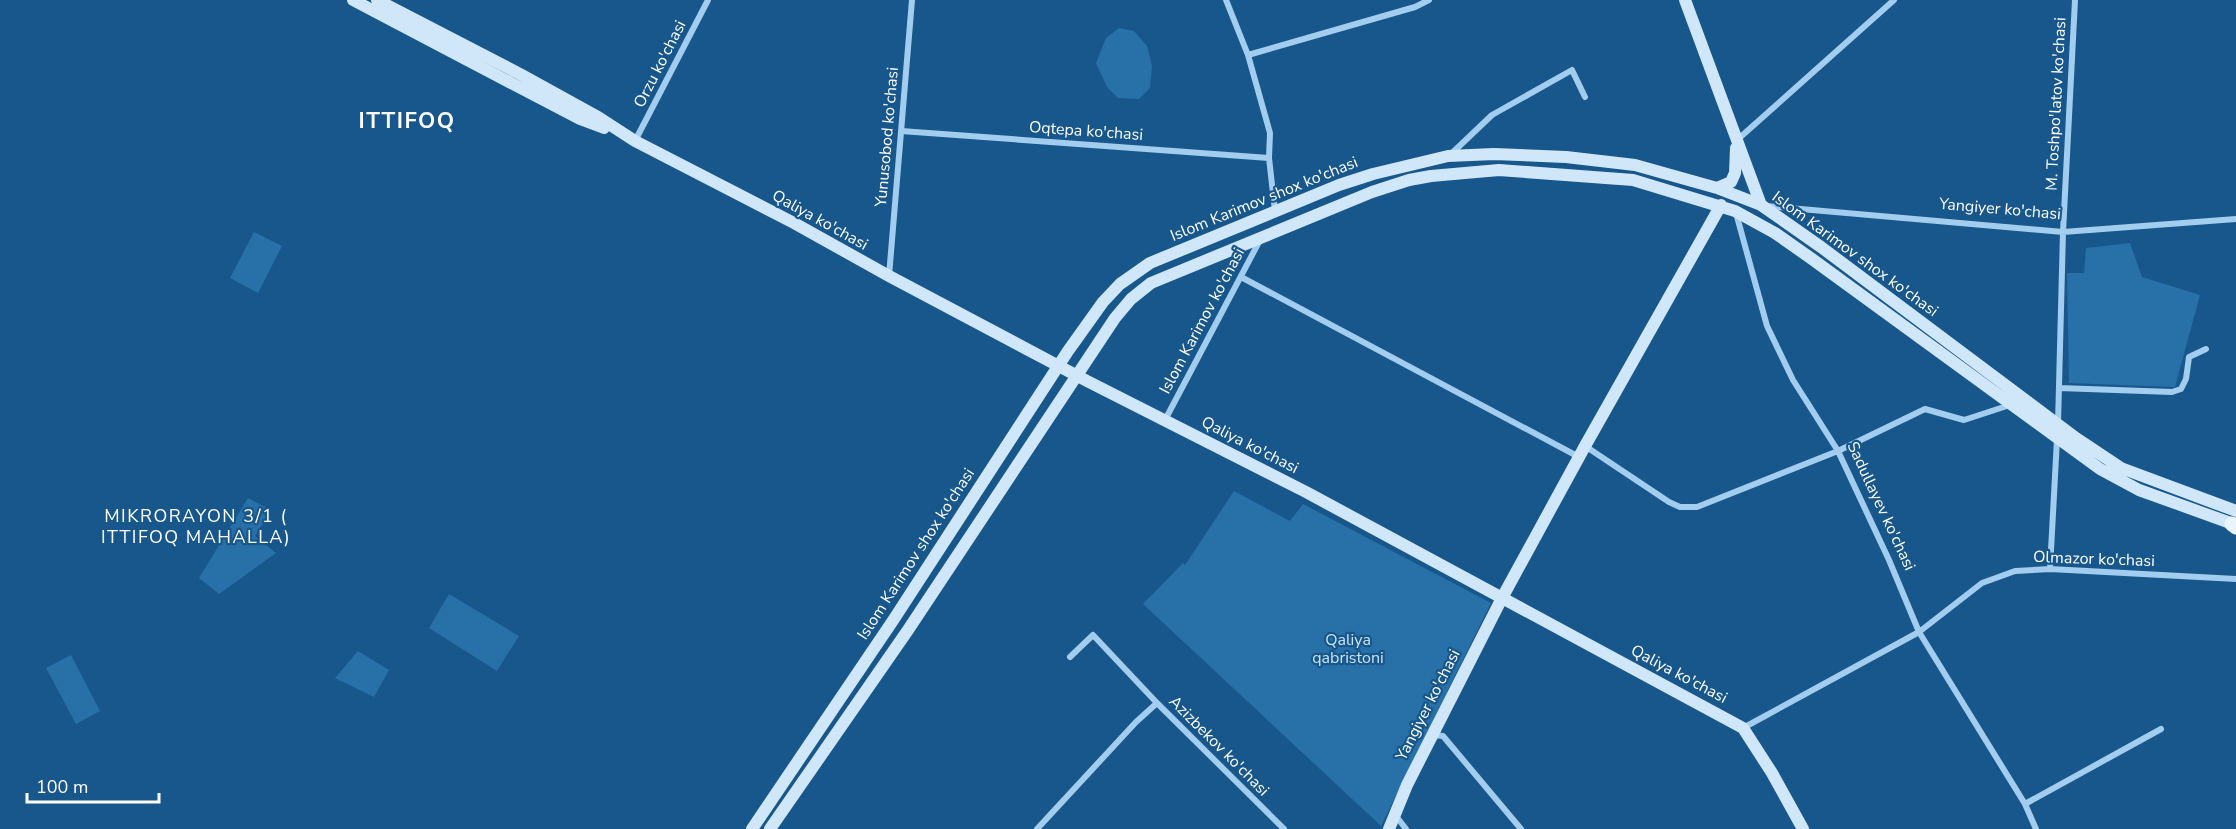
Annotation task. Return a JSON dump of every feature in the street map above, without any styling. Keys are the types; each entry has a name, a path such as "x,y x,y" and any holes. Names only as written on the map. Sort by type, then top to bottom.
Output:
{"main road":[{"name":"Qaliya ko'chasi","path":"353,0 580,119 635,141 794,223 1076,375 1306,492 1743,728 1772,772 1803,829"},
{"name":"Qaliya ko'chasi","path":"377,0 520,74 598,117 635,141"},
{"path":"1685,0 1761,205"},
{"path":"1717,188 1731,182 1736,173 1736,141"},
{"path":"1494,154 1490,163 1496,171"},
{"name":"Islom Karimov shox ko'chasi","path":"752,829 894,619 1059,366 1103,302 1120,284 1150,263 1339,185 1373,174 1448,156 1494,154 1566,157 1635,165 1717,188 1761,205 1821,247 2058,425 2121,468 2235,522"},
{"name":"Islom Karimov shox ko'chasi","path":"770,829 906,632 1115,318 1140,291 1151,283 1335,205 1409,180 1496,171 1633,180 1721,205 1775,233 2100,468 2139,490 2235,522"},
{"name":"Yangiyer ko'chasi","path":"1389,829 1431,735 1502,598 1721,205"},
{"path":"1950,361 1959,350"},
{"path":"771,801 776,800 782,803 783,811"}],"street":[{"name":"Orzu ko'chasi","path":"635,141 708,0"},
{"name":"Yunusobod ko'chasi","path":"889,276 912,0"},
{"path":"1226,0 1248,55 1270,133 1269,158 1275,212"},
{"path":"1248,55 1429,0"},
{"path":"1736,141 1894,0"},
{"name":"M. Toshpo'latov ko'chasi","path":"2058,425 2062,231 2075,0"},
{"path":"1448,156 1492,115 1572,70 1585,97"},
{"name":"Oqtepa ko'chasi","path":"901,131 1269,158"},
{"name":"Yangiyer ko'chasi","path":"1761,205 2062,231 2236,219"},
{"name":"Sadullayev ko'chasi","path":"1735,211 1767,326 1793,380 1838,451 1889,560 1919,632 2025,804 2036,829"},
{"name":"Islom Karimov ko'chasi","path":"1165,420 1263,236"},
{"path":"1241,277 1579,457"},
{"path":"2059,388 2172,392 2181,388 2186,379 2189,357 2206,349"},
{"path":"1585,446 1657,496 1680,507 1697,507 1710,504 1838,451 1925,409 1964,420 2010,405"},
{"path":"2050,569 2057,439"},
{"name":"Olmazor ko'chasi","path":"1743,728 1919,632 1972,590 1993,577 2015,570 2050,569 2236,579"},
{"path":"1070,657 1093,635 1157,703"},
{"name":"Azizbekov ko'chasi","path":"1037,829 1136,722 1157,703 1284,829"},
{"path":"2025,804 2161,729"},
{"path":"1431,735 1443,736 1521,829"},
{"path":"1395,816 1406,829"}],"green space":[{"path":"1119,28 1134,31 1147,46 1152,66 1150,88 1139,99 1118,98 1107,87 1096,63 1106,38"},
{"path":"254,232 282,246 258,293 230,278"},
{"path":"2130,243 2142,277 2200,295 2175,387 2069,383 2067,273 2084,273 2086,248"},
{"name":"Qaliya qabristoni","path":"1234,491 1290,521 1303,504 1491,603 1381,826 1143,604 1183,563 1185,565"},
{"path":"248,498 271,510 255,536 276,553 219,594 199,578"},
{"path":"449,594 519,636 497,671 429,628"},
{"path":"358,651 389,670 374,697 335,678"},
{"path":"71,655 100,711 76,724 46,668"}],"district":[{"name":"ITTIFOQ","path":"407,121"},
{"name":"MIKRORAYON 3/1 ( ITTIFOQ MAHALLA)","path":"196,526"}]}
